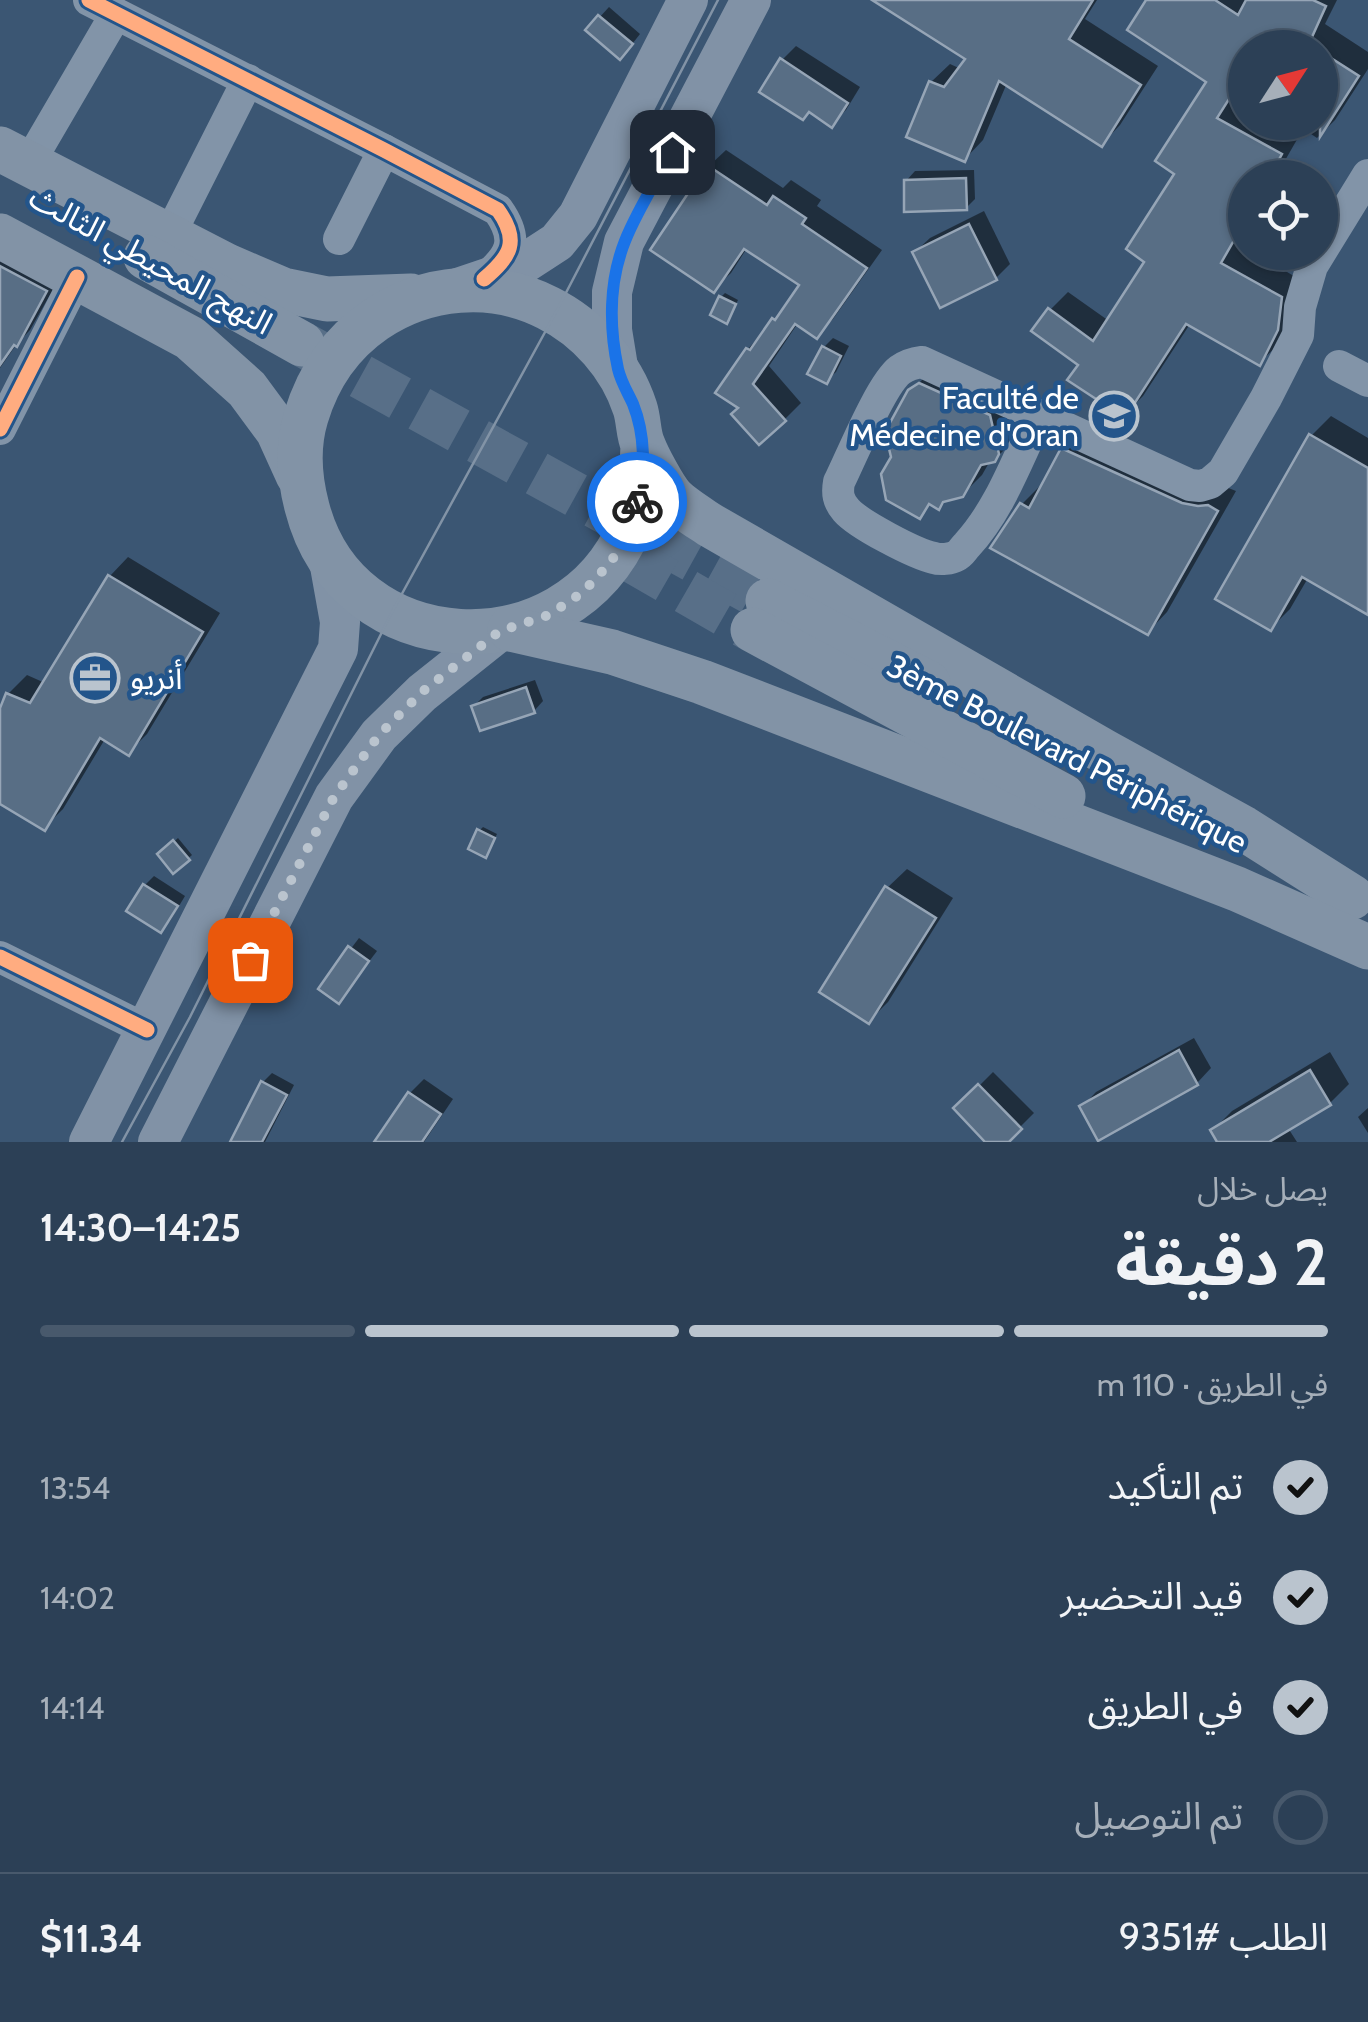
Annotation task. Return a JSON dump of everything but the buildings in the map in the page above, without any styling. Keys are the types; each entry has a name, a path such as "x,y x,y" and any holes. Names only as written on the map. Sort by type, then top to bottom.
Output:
{"highway":[{"path":"10,162 283,290 327,299 454,288 516,295 575,324 599,346 619,373 635,408 643,445 642,487 631,526 611,562 583,592 549,615 505,630 467,633 434,629 374,602 348,581 328,555 310,520 301,483 303,428 314,392 334,358 360,330 392,308 454,288"},
{"name":"النهج المحيطي الثالث","path":"0,208 296,357 10,162"},
{"name":"النهج المحيطي الثالث","path":"0,236 190,338 247,389 278,431 301,483"},
{"path":"643,445 672,497 710,525 1242,828 1360,901"},
{"name":"3ème Boulevard Périphérique","path":"1237,889 760,616 1360,901"},
{"path":"505,630 612,652 702,682 1237,889 1368,947"}],"main road":[{"path":"454,288 517,268 556,242 578,216 688,0"},
{"path":"619,373 612,330 612,292 624,242 751,0"},
{"path":"89,1142 338,650 340,622 328,555"},
{"path":"158,1142 334,797 389,724 422,692 505,630"}],"street":[{"path":"10,162 102,7 498,210 512,239 506,258 454,288"},
{"path":"170,236 248,80"},
{"path":"339,239 384,150"},
{"path":"1038,417 999,500 956,556 932,558 878,532 844,509 836,494 884,390 897,371 922,362 1190,485 1210,483 1224,472 1298,336 1300,307 1312,266 1368,174"},
{"path":"0,429 77,278"},
{"path":"0,957 147,1030"}],"tunnel":[{"path":"302,344 768,601"},
{"path":"628,558 753,630"}],"tram line":[{"path":"122,1142 190,1017 392,612 556,312 718,0"}],"cycle path":[{"path":"89,0 498,210 509,231 509,248 501,263 484,279"},
{"path":"0,429 77,277"},
{"path":"0,957 147,1030"}],"way so far":[{"path":"250,960 334,797 379,735 422,692 500,631 549,615 583,592 611,562 631,526 637,502"}],"place":[{"name":"Faculté de Médecine d'Oran","path":"1114,416"},
{"name":"أنريو","path":"95,678"}],"route":[{"path":"637,502 642,487 643,445 635,408 619,373 612,330 612,292 624,242 672,152"}]}
